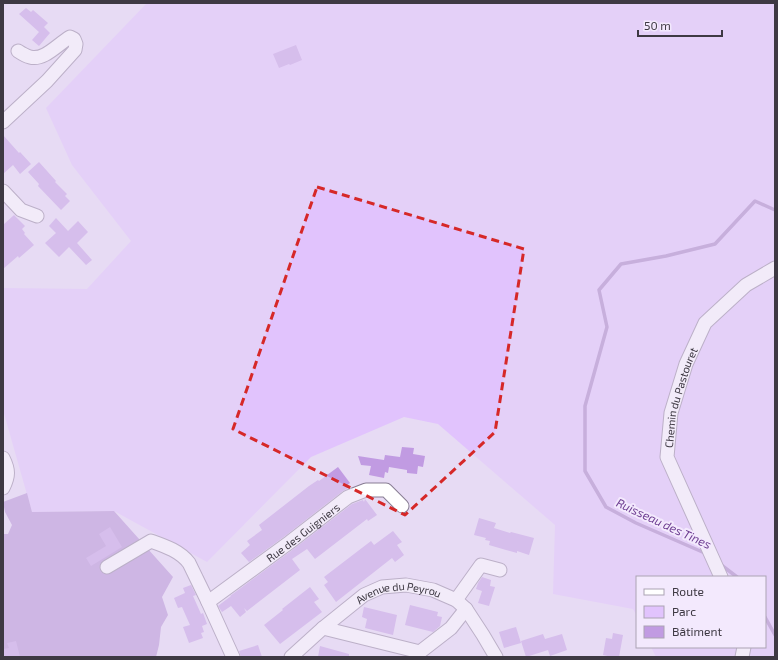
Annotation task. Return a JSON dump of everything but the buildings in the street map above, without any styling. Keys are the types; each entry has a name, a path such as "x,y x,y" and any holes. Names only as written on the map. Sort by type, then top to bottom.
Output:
{"street":[{"path":"3,122 47,81 75,50 76,44 74,39 70,37 46,54 36,57 30,57 18,51"},
{"path":"3,191 21,210 37,216"},
{"name":"Chemin du Pastouret","path":"720,574 667,457 671,413 686,364 705,323 746,285 775,268"},
{"path":"3,458 8,474 3,488"},
{"name":"Rue des Guigniers","path":"208,602 348,497 366,490 386,490 402,506"},
{"path":"107,567 151,541 179,553 186,558 189,563 233,657"},
{"path":"456,600 481,565 500,570"},
{"name":"Avenue du Peyrou","path":"291,657 323,628 364,595 382,587 406,585 433,590 456,600 466,609 496,657"},
{"path":"323,628 420,652 451,628 466,609"}],"highlighted area":[{"path":"317,187 524,249 495,432 405,515 233,429"}],"green space":[{"path":"147,3 775,3 775,657 656,657 652,648 766,648 766,576 636,576 636,614 633,609 553,594 555,525 438,424 404,417 311,457 207,562 114,511 32,512 3,410 3,288 87,289 131,241 72,165 46,108"}],"shaded area":[{"path":"27,493 32,512 114,511 173,577 162,597 168,615 161,627 156,657 3,657 3,534 8,534 12,525 5,512 3,502"}],"waterway":[{"name":"Ruisseau des Tines","path":"707,554 636,523 606,507 585,471 585,406 607,327 599,290 621,264 666,256 715,244 755,201 775,210"},
{"name":"Ruisseau des Tines","path":"720,564 736,576"},
{"name":"Ruisseau des Tines","path":"766,619 775,635"}]}
